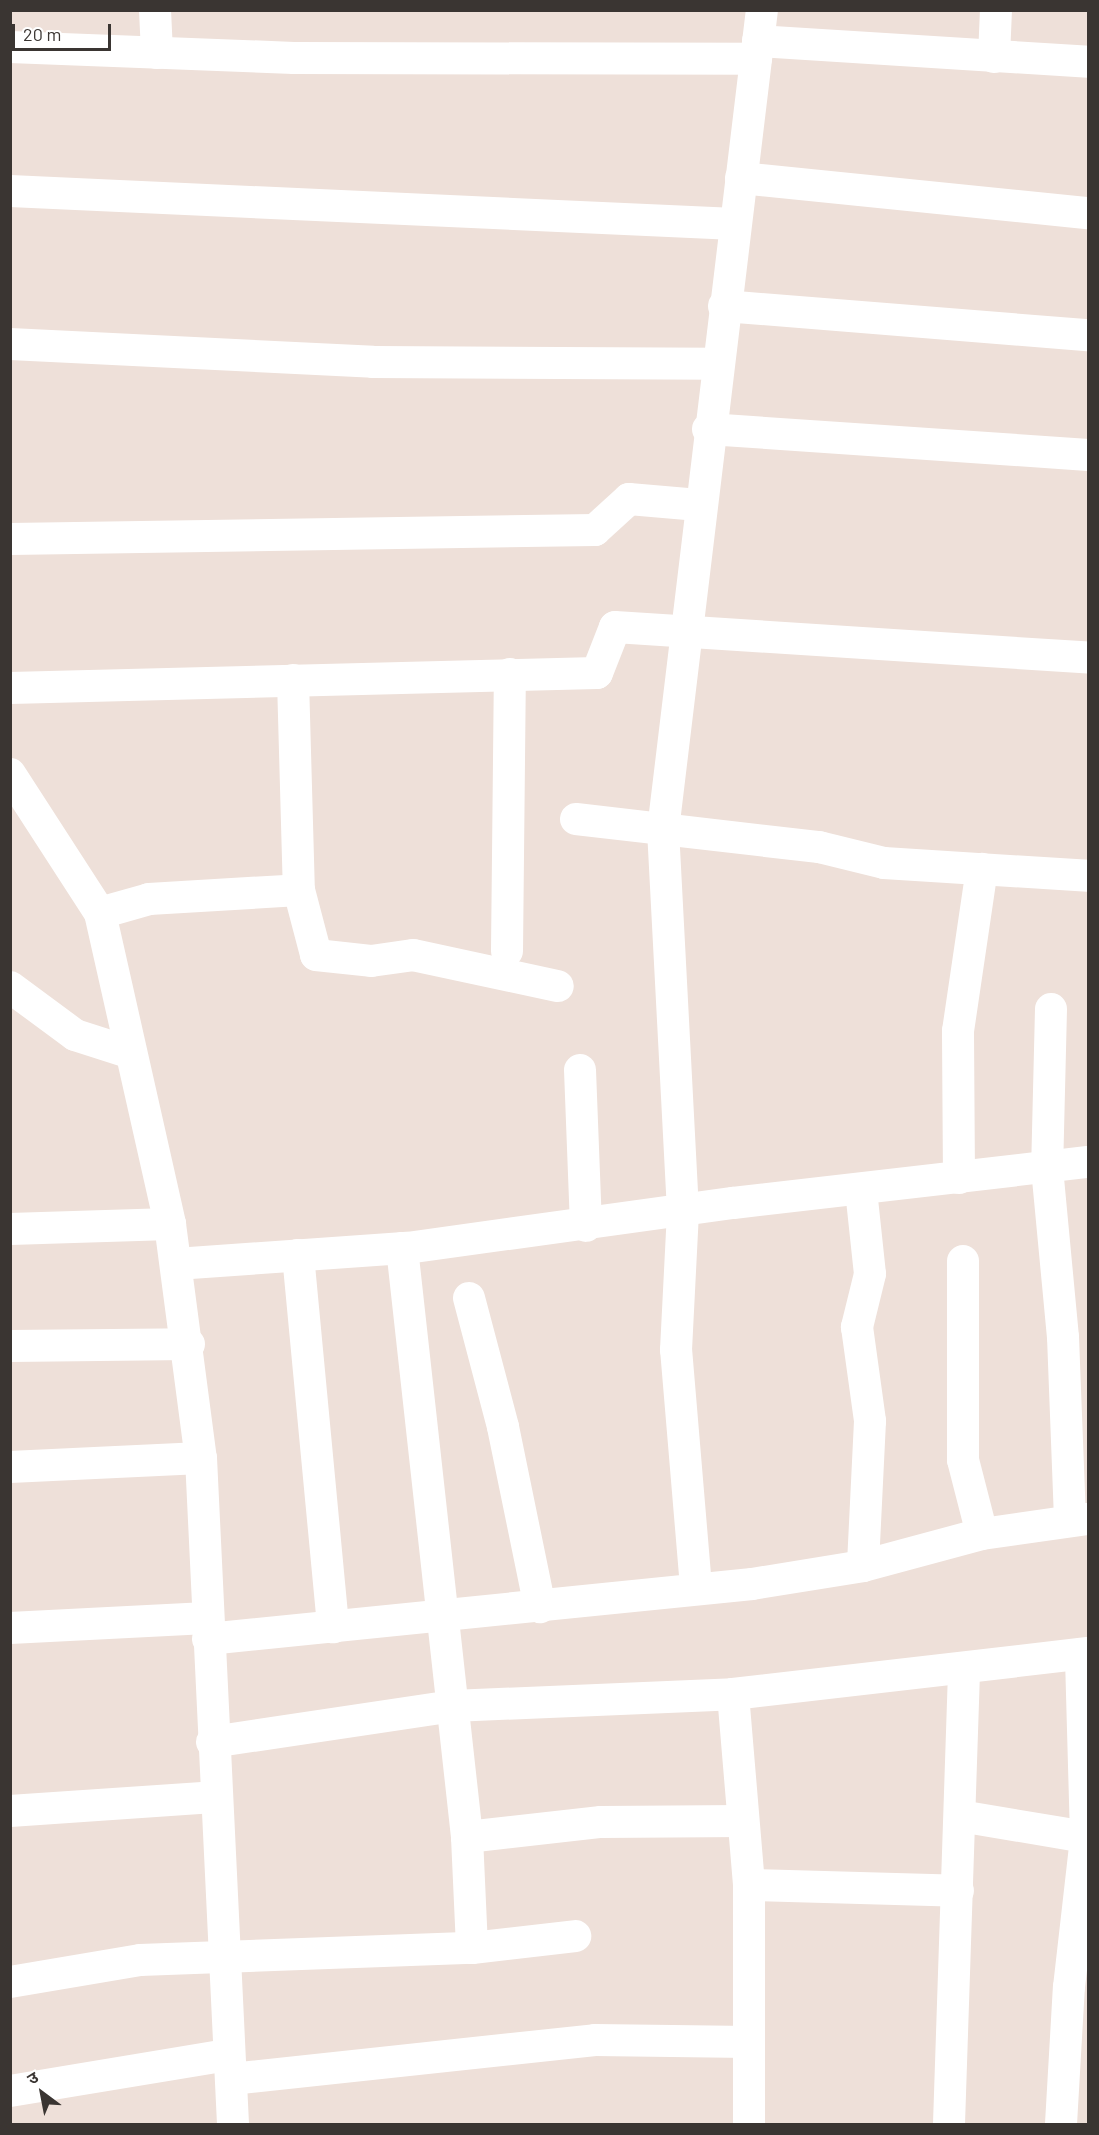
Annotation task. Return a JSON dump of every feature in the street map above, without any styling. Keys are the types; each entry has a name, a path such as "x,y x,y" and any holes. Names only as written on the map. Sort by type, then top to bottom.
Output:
{"street":[{"path":"155,10 158,53"},
{"path":"696,1587 676,1350 683,1211 663,830 708,429 762,10"},
{"path":"994,57 996,10"},
{"path":"10,47 158,53 757,50 1089,62"},
{"path":"741,178 1089,213"},
{"path":"10,191 735,224"},
{"path":"724,306 1089,334"},
{"path":"10,344 373,362 716,364"},
{"path":"708,429 1089,455"},
{"path":"10,539 595,530 629,500 699,505"},
{"path":"10,688 597,673 615,627 1089,658"},
{"path":"507,951 510,674"},
{"path":"294,680 299,890 316,956 371,961 413,955 558,986"},
{"path":"10,774 100,914 170,1224 189,1344 201,1458 214,1797 233,2124"},
{"path":"576,819 819,847 884,863 1089,876"},
{"path":"959,1179 958,1031 982,869"},
{"path":"100,914 149,899 299,890"},
{"path":"10,987 75,1035 131,1053"},
{"path":"10,1628 333,1627 439,1619 696,1587 753,1584 863,1566 982,1534 1079,1520 1047,1168 1051,1009"},
{"path":"580,1070 586,1226"},
{"path":"176,1264 402,1248 586,1226 683,1211 1089,1162"},
{"path":"861,1190 870,1274 857,1327 870,1421 863,1566"},
{"path":"10,1229 170,1224"},
{"path":"402,1248 439,1619 452,1706 467,1838 472,1948"},
{"path":"298,1256 333,1627"},
{"path":"963,1261 963,1460 982,1534"},
{"path":"469,1298 503,1427 540,1607"},
{"path":"10,1346 189,1344"},
{"path":"10,1467 201,1458"},
{"path":"212,1742 452,1706 733,1694 1085,1653 1086,1837 1069,1987 1061,2124"},
{"path":"949,2124 964,1668"},
{"path":"733,1694 749,1885 749,2124"},
{"path":"10,1811 214,1797"},
{"path":"960,1816 1086,1837"},
{"path":"467,1838 601,1822 743,1821"},
{"path":"749,1885 958,1891"},
{"path":"10,1982 140,1960 222,1959 472,1948 575,1936"},
{"path":"10,2091 229,2067 595,2040 748,2042"}]}
